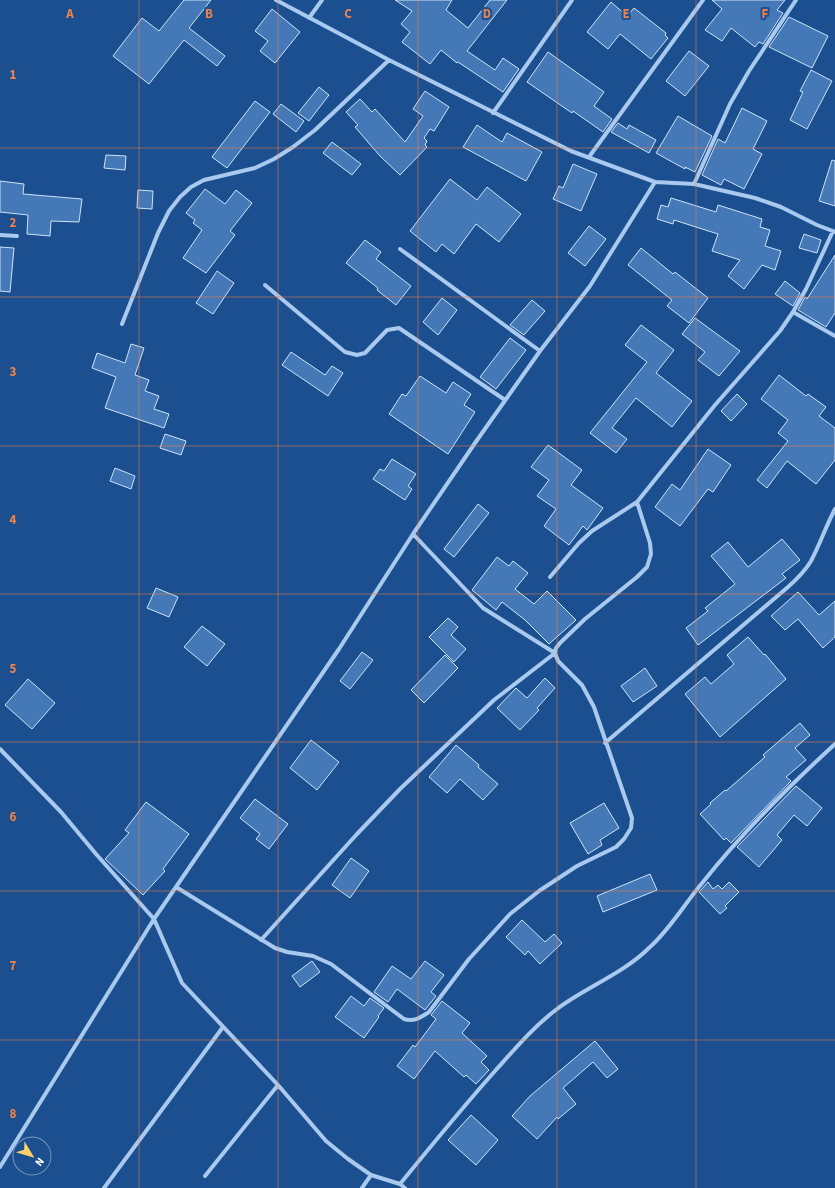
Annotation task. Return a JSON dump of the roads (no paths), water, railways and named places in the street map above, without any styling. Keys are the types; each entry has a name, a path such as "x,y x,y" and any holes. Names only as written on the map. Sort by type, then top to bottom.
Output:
{"street":[{"path":"276,0 389,60 571,151 624,172 655,182 694,184 742,195 781,207 817,225 834,231 806,289 780,331 711,411 637,502 592,531 579,543 550,577"},
{"path":"309,18 322,0"},
{"path":"493,113 572,0"},
{"path":"589,157 703,0"},
{"path":"694,184 730,104 749,71 796,0"},
{"path":"122,324 158,233 169,211 180,197 191,187 204,180 255,168 294,147 315,130 389,60"},
{"path":"0,1167 154,919 334,656 413,534 505,400 540,351 590,286 655,182"},
{"path":"0,235 17,236"},
{"path":"400,249 540,351"},
{"path":"265,285 345,352 357,355 366,352 387,330 399,328 505,400"},
{"path":"793,312 835,336"},
{"path":"176,887 275,948 287,952 313,956 331,964 404,1019 411,1021 421,1018 429,1012 469,959 510,914 539,890 577,866 616,847 624,839 631,828 632,818 605,743 594,707 582,685 558,661 555,653 560,642 647,567 651,554 650,543 637,502"},
{"path":"605,743 801,575 810,562 835,509"},
{"path":"413,534 483,608 555,653"},
{"path":"261,940 400,789 494,700 555,653"},
{"path":"400,1184 473,1095 538,1025 557,1009 630,964 650,948 666,932 703,881 767,809 835,744"},
{"path":"0,749 61,812 154,919 182,983 278,1085 326,1141 371,1175 400,1184 405,1188"},
{"path":"104,1188 223,1027"},
{"path":"205,1176 278,1085"},
{"path":"362,1188 371,1175"}]}
